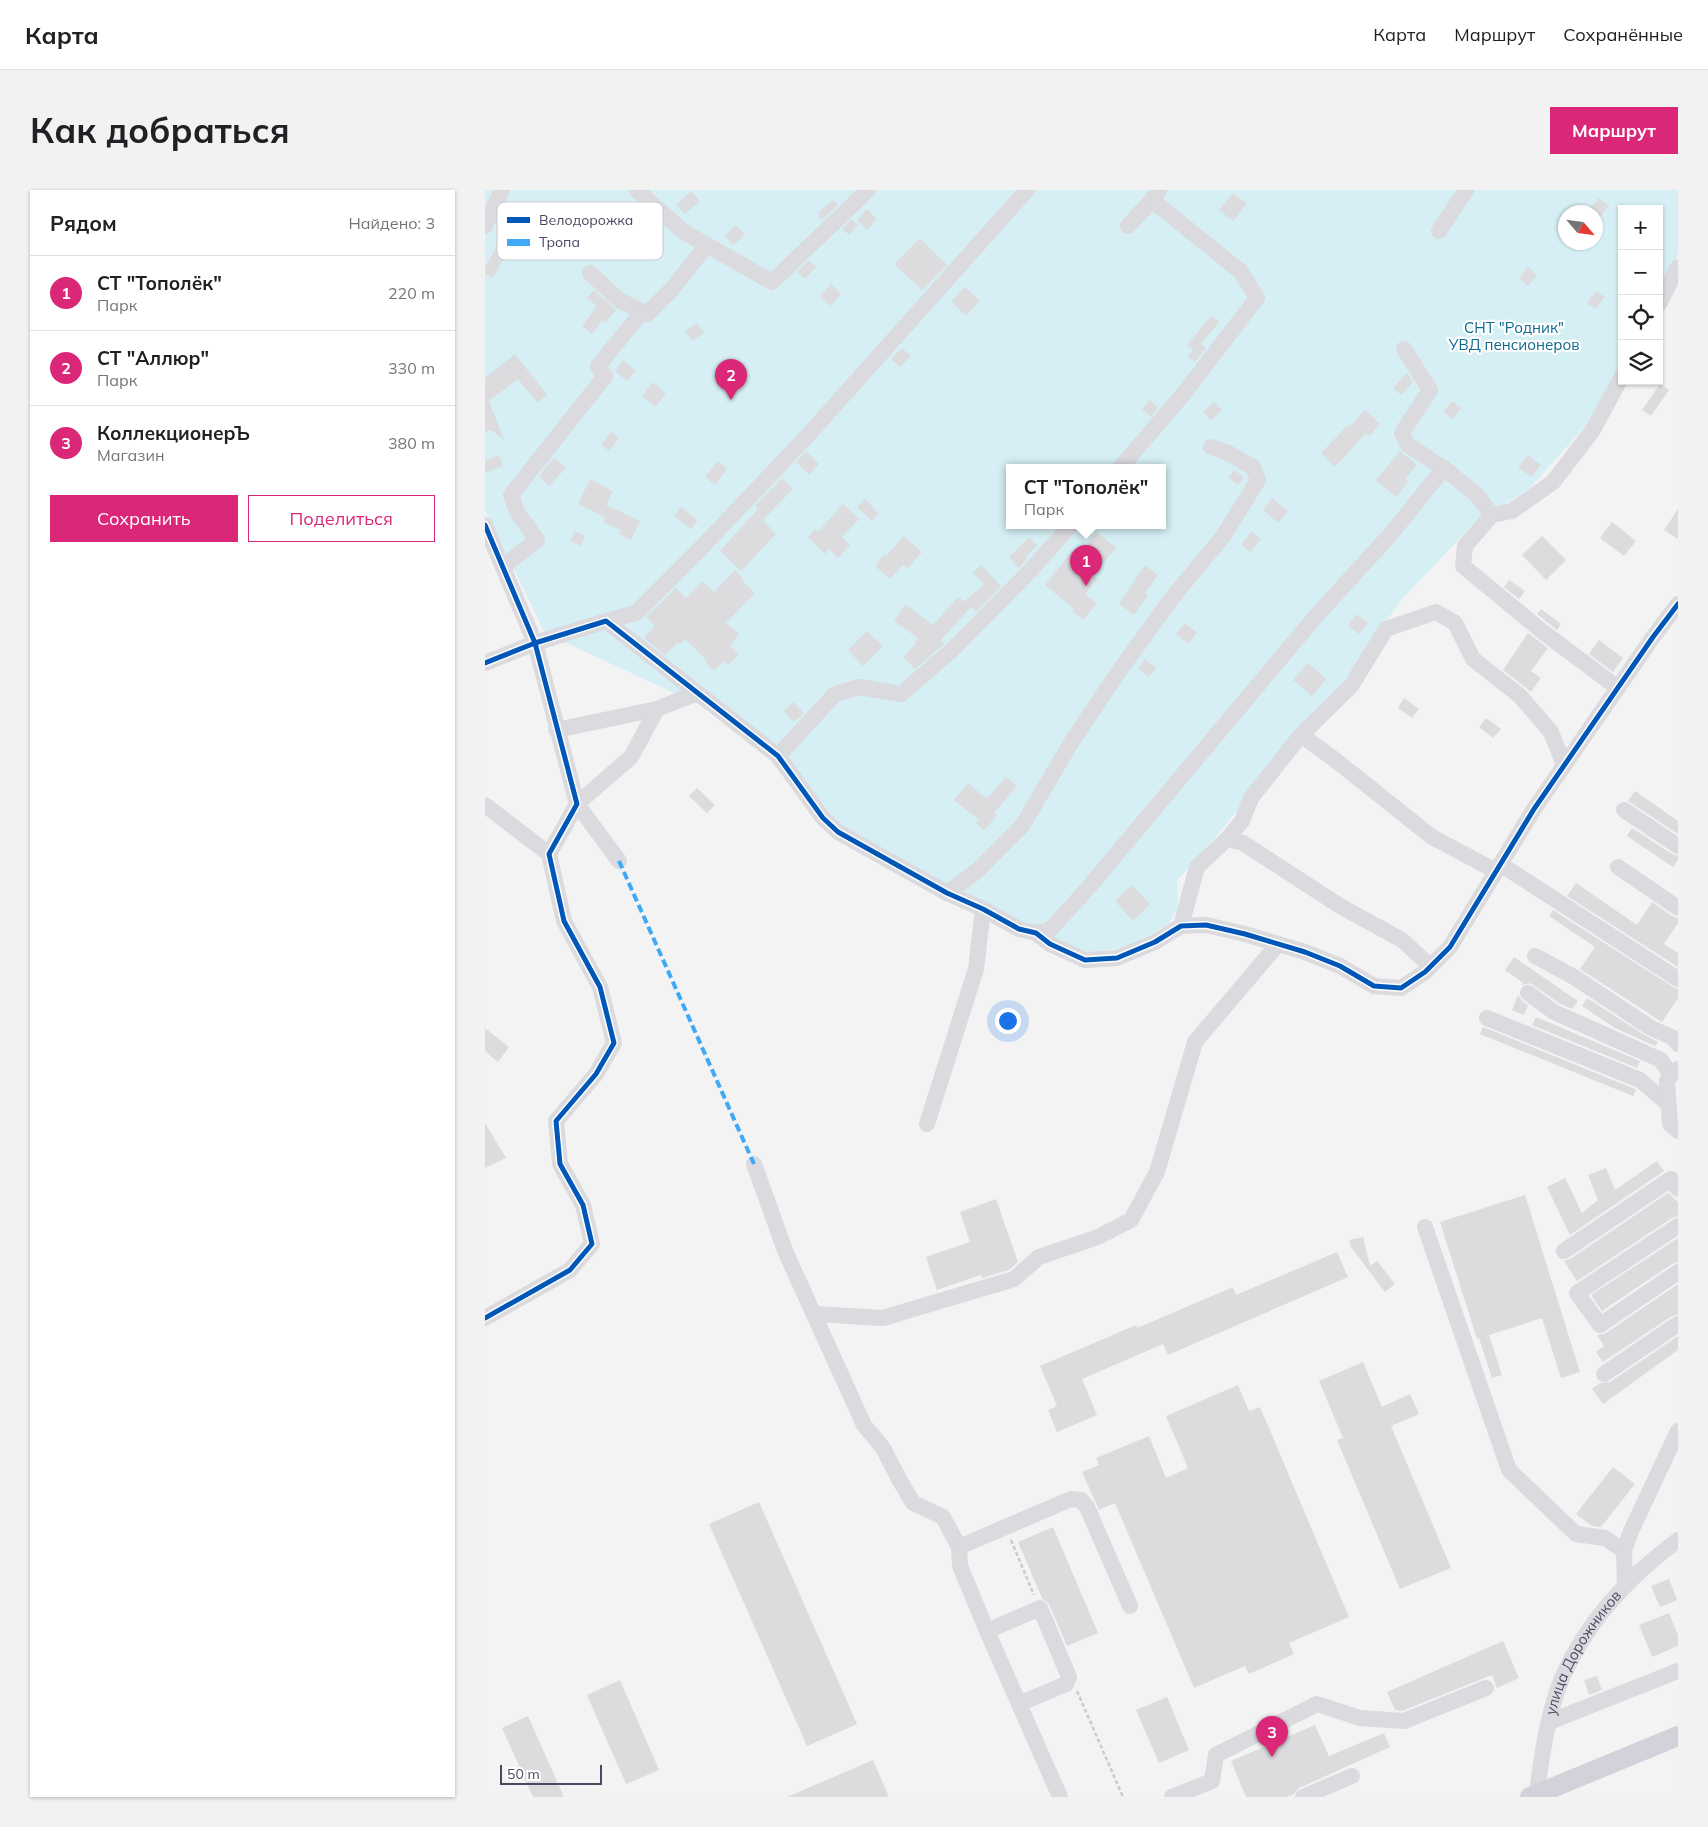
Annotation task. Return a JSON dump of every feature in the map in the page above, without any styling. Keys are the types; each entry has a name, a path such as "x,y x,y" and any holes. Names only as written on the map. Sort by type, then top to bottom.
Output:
{"main road":[{"path":"1533,1795 1678,1736"}],"street":[{"path":"485,226 502,190"},
{"path":"637,190 650,202"},
{"path":"663,213 684,232 772,282 868,190"},
{"path":"485,663 535,642 636,614 810,433 1027,190"},
{"path":"1439,231 1466,190"},
{"path":"1124,464 1185,392 1257,298 1240,271 1156,195 1128,226"},
{"path":"590,273 619,300 647,314 672,289 707,245"},
{"path":"1663,296 1678,267"},
{"path":"503,567 537,540 517,512 511,495 605,376 598,366 642,312"},
{"path":"1404,349 1430,390 1402,433 1407,444 1444,468 1477,495 1492,515"},
{"path":"1618,383 1593,430 1553,482 1512,511 1492,515 1465,546 1463,566 1543,632 1618,688"},
{"path":"947,893 977,872 1022,826 1071,743 1117,674 1172,598 1224,535 1258,480 1253,467 1228,453 1211,447"},
{"path":"606,621 778,756 823,818 838,832 947,893 983,909 1019,929 1036,933 1049,931 1088,888 1317,616 1390,535 1444,468"},
{"path":"485,526 535,642 556,730 577,804 619,861"},
{"path":"778,756 835,694 860,687 901,694 951,651 1029,573 1068,529"},
{"path":"1036,933 1051,944 1085,960 1117,958 1155,942 1181,926 1206,926 1305,952 1340,966 1374,986 1401,988 1430,966 1450,947 1534,809 1678,604"},
{"path":"1181,926 1197,867 1227,839 1242,821 1251,798 1301,735 1351,686 1386,629 1436,612 1455,623 1473,659 1520,696 1551,732 1564,765"},
{"path":"556,730 657,709 697,693"},
{"path":"549,854 577,804 631,757 657,709"},
{"path":"1301,735 1432,837 1498,868 1678,979"},
{"path":"485,805 549,854 565,921 600,987 614,1042 596,1074 556,1121 561,1164 583,1205 592,1244 570,1270 485,1318"},
{"path":"1624,810 1678,846"},
{"path":"1227,839 1243,843 1340,906 1402,940 1430,966"},
{"path":"1618,868 1678,908"},
{"path":"927,1124 976,969 983,909"},
{"path":"814,1314 883,1318 1014,1278 1039,1257 1098,1237 1131,1220 1157,1172 1195,1042 1279,944"},
{"path":"1535,956 1574,977 1651,1028 1673,1038 1678,1044"},
{"path":"1528,993 1554,1012 1661,1060 1675,1071 1667,1080 1670,1124 1678,1131"},
{"path":"1487,1018 1640,1080 1669,1104"},
{"path":"754,1164 786,1253 864,1425 883,1448 913,1503 943,1517 959,1547 961,1566 987,1631 1060,1797"},
{"path":"1564,1251 1671,1180 1678,1189"},
{"path":"1678,1226 1577,1293 1600,1325 1678,1272"},
{"path":"1425,1227 1509,1470 1576,1534 1605,1538 1624,1551"},
{"path":"1604,1374 1678,1324"},
{"path":"1625,1584 1624,1551 1631,1531 1678,1431"},
{"path":"959,1547 1071,1499 1081,1500 1087,1507 1129,1606"},
{"name":"улица Дорожников","path":"1533,1795 1549,1722 1561,1680 1577,1648 1625,1584 1678,1540"},
{"path":"987,1631 1040,1608 1069,1677 1065,1684 1019,1704"},
{"path":"1549,1722 1678,1671"},
{"path":"1171,1797 1212,1781 1216,1754 1317,1704 1360,1718 1404,1720 1486,1688"},
{"path":"1303,1797 1352,1776"}],"path":[{"path":"1005,1527 1040,1608"},
{"path":"1069,1677 1076,1687 1123,1797"}],"green space":[{"name":"СНТ \"Родник\" УВД пенсионеров","path":"485,190 1678,190 1678,254 1663,282 1663,205 1618,205 1618,370 1589,422 1530,488 1502,507 1486,511 1402,599 1342,684 1294,737 1225,826 1177,881 1178,908 1169,924 1125,948 1089,952 1051,939 853,837 710,696 700,705 545,633 485,510"}],"building":[{"path":"691,191 700,201 685,214 676,205"},
{"path":"1233,193 1247,204 1233,221 1219,210"},
{"path":"1599,198 1609,206 1603,213 1603,205 1593,205"},
{"path":"833,200 838,205 822,220 819,217 819,212"},
{"path":"867,209 877,219 867,230 857,220"},
{"path":"852,219 858,225 849,235 842,229"},
{"path":"736,225 745,234 734,245 724,236"},
{"path":"920,238 947,265 922,290 894,264"},
{"path":"497,246 497,260 503,260 493,278 485,274 485,267"},
{"path":"809,260 816,267 805,279 797,272"},
{"path":"1528,267 1537,275 1528,286 1519,278"},
{"path":"831,284 841,294 830,306 820,296"},
{"path":"965,287 980,301 966,316 951,301"},
{"path":"594,290 616,310 605,323 602,321 592,334 582,326 597,306 587,298"},
{"path":"1596,291 1605,297 1595,309 1587,303"},
{"path":"1211,316 1219,322 1201,344 1206,348 1195,362 1188,356 1193,350 1187,345"},
{"path":"697,323 704,333 692,341 685,331"},
{"path":"902,348 911,356 900,367 891,359"},
{"path":"515,354 547,395 537,403 518,379 489,401 504,440 491,430 485,432 485,378"},
{"path":"623,360 636,371 627,381 615,371"},
{"path":"1407,373 1413,382 1401,395 1393,388"},
{"path":"653,382 666,394 655,407 642,396"},
{"path":"1659,385 1669,390 1651,416 1642,410"},
{"path":"1150,400 1158,408 1151,417 1142,409"},
{"path":"1452,401 1461,408 1453,419 1443,412"},
{"path":"1214,402 1222,410 1211,421 1203,412"},
{"path":"1365,410 1380,424 1369,436 1366,433 1335,467 1321,453"},
{"path":"611,432 619,438 609,451 601,445"},
{"path":"806,451 819,464 809,475 796,462"},
{"path":"1400,451 1417,465 1405,479 1408,482 1396,497 1376,480"},
{"path":"499,455 503,466 485,473 485,461"},
{"path":"1528,455 1541,465 1531,477 1518,467"},
{"path":"554,457 566,468 549,486 539,476"},
{"path":"718,461 727,469 715,485 705,477"},
{"path":"1234,470 1244,477 1238,485 1228,478"},
{"path":"782,478 793,489 763,520 776,534 741,571 720,551 758,509 755,506"},
{"path":"590,479 613,491 606,505 640,521 631,540 619,534 621,530 603,522 605,517 578,504"},
{"path":"1272,498 1288,511 1278,523 1263,510"},
{"path":"865,499 879,514 872,521 857,507"},
{"path":"843,504 859,519 842,537 850,545 838,558 829,549 825,554 808,537 815,529 818,532"},
{"path":"681,507 698,520 691,529 674,516"},
{"path":"1678,509 1678,539 1664,530"},
{"path":"1612,522 1636,541 1624,556 1600,538"},
{"path":"575,531 585,536 581,546 570,541"},
{"path":"1252,531 1261,539 1250,552 1241,545"},
{"path":"1097,532 1116,548 1093,575 1098,579 1085,594 1097,603 1083,620 1072,611 1074,609 1045,585 1072,551 1078,556"},
{"path":"904,536 922,552 908,568 903,565 890,579 875,566"},
{"path":"1542,536 1566,560 1546,580 1522,555"},
{"path":"1029,537 1037,545 1019,568 1009,557"},
{"path":"981,565 1001,586 976,612 971,607 941,640 944,644 915,669 903,657 916,643 918,638 894,621 905,604 933,625 958,597 971,606 965,601 984,584 973,573"},
{"path":"1145,565 1158,575 1145,593 1148,595 1134,615 1119,604"},
{"path":"735,570 755,593 726,623 739,634 730,646 739,655 728,665 724,661 714,671 705,662 707,661 685,639 680,645 678,642 665,655 644,638 655,626 646,617 676,588 686,598 703,581 714,592"},
{"path":"1509,580 1525,591 1519,599 1504,587"},
{"path":"1541,609 1561,624 1557,630 1537,614"},
{"path":"1357,614 1368,623 1359,634 1348,625"},
{"path":"1185,623 1197,633 1188,644 1176,634"},
{"path":"867,631 883,646 863,666 848,650"},
{"path":"1528,633 1548,648 1531,671 1541,678 1531,692 1503,670"},
{"path":"1599,640 1623,658 1613,672 1589,654"},
{"path":"1145,659 1156,668 1149,677 1138,668"},
{"path":"1308,663 1326,679 1312,696 1293,680"},
{"path":"1404,698 1419,709 1412,718 1398,708"},
{"path":"793,702 804,713 794,722 784,711"},
{"path":"1486,718 1501,729 1493,738 1479,727"},
{"path":"1006,777 1017,786 994,813 997,815 984,831 976,823 979,820 954,800 968,783 987,799"},
{"path":"697,788 715,805 707,813 689,796"},
{"path":"1635,791 1678,821 1678,834 1628,801"},
{"path":"1632,828 1678,856 1678,860 1673,867 1627,836"},
{"path":"1576,883 1637,925 1652,902 1678,918 1678,923 1664,944 1678,953 1678,967 1567,896"},
{"path":"1132,885 1150,904 1133,921 1115,901"},
{"path":"1553,910 1678,989 1678,998 1662,1022 1580,969 1595,947 1549,916"},
{"path":"1514,957 1578,1001 1572,1009 1559,1003 1529,983 1522,985 1523,983 1505,970"},
{"path":"1518,995 1528,1005 1524,1015 1512,1010"},
{"path":"1587,998 1658,1042 1655,1046 1615,1028 1582,1006"},
{"path":"1536,1017 1640,1061 1637,1068 1532,1025"},
{"path":"1483,1027 1636,1090 1633,1096 1480,1034"},
{"path":"485,1028 509,1047 498,1062 485,1051"},
{"path":"485,1123 506,1158 485,1168"},
{"path":"1657,1161 1664,1171 1570,1235 1547,1187 1565,1178 1582,1213 1598,1200 1588,1175 1606,1168 1615,1190"},
{"path":"1668,1193 1678,1202 1678,1216 1672,1218 1577,1281 1564,1261 1570,1259"},
{"path":"1525,1195 1580,1372 1561,1378 1542,1318 1489,1335 1502,1375 1492,1378 1479,1338 1477,1339 1440,1222"},
{"path":"996,1199 1018,1262 1009,1270 982,1278 981,1275 937,1290 926,1257 970,1242 960,1212"},
{"path":"1363,1237 1370,1266 1377,1261 1395,1284 1385,1292 1351,1247 1349,1240"},
{"path":"1678,1238 1678,1262 1672,1264 1602,1311 1591,1295"},
{"path":"1337,1252 1348,1277 1168,1355 1163,1344 1082,1379 1097,1415 1057,1432 1048,1410 1057,1406 1040,1366 1136,1325 1137,1328 1233,1287 1236,1295"},
{"path":"1678,1284 1678,1314 1672,1316 1603,1362 1596,1352 1604,1346 1597,1335 1606,1333"},
{"path":"1678,1336 1678,1350 1603,1404 1592,1389 1600,1383 1610,1382"},
{"path":"1363,1362 1382,1407 1410,1394 1419,1414 1391,1426 1451,1568 1400,1589 1337,1440 1343,1438 1319,1381"},
{"path":"1238,1385 1249,1411 1260,1407 1349,1617 1289,1643 1294,1654 1249,1674 1245,1666 1194,1688 1115,1503 1099,1510 1082,1472 1099,1465 1096,1458 1149,1436 1166,1478 1188,1468 1166,1416"},
{"path":"1613,1467 1635,1484 1601,1527 1592,1526 1576,1514"},
{"path":"759,1502 857,1724 807,1746 709,1524"},
{"path":"1053,1527 1098,1633 1067,1646 1049,1604 1042,1598 1018,1542"},
{"path":"1669,1579 1677,1600 1660,1607 1651,1586"},
{"path":"1669,1613 1678,1635 1678,1646 1652,1657 1639,1625"},
{"path":"1503,1641 1519,1678 1497,1688 1492,1675 1402,1711 1395,1710 1387,1692"},
{"path":"1597,1676 1602,1690 1589,1695 1584,1680"},
{"path":"620,1680 659,1770 626,1784 587,1695"},
{"path":"1167,1697 1189,1750 1159,1763 1136,1710"},
{"path":"528,1716 564,1797 533,1797 502,1728"},
{"path":"1315,1725 1329,1756 1384,1733 1390,1747 1299,1788 1294,1794 1286,1797 1246,1797 1231,1761"},
{"path":"873,1760 889,1797 787,1797"}],"marked path":[{"path":"619,861 754,1164"}],"cycle path":[{"path":"485,525 535,643 577,804 549,854 564,921 600,987 614,1043 596,1074 556,1121 560,1164 583,1205 592,1244 570,1270 485,1318"},
{"path":"485,663 535,643 606,621 778,756 823,818 838,832 947,893 983,909 1019,929 1036,933 1050,944 1085,960 1117,958 1155,942 1181,926 1206,925 1245,934 1305,952 1340,966 1374,986 1401,988 1425,972 1450,947 1534,809 1678,604"}],"place":[{"name":"СТ \"Аллюр\"","path":"731,400"},
{"name":"СТ \"Тополёк\"","path":"1086,586"},
{"name":"КоллекционерЪ","path":"1272,1757"}]}
